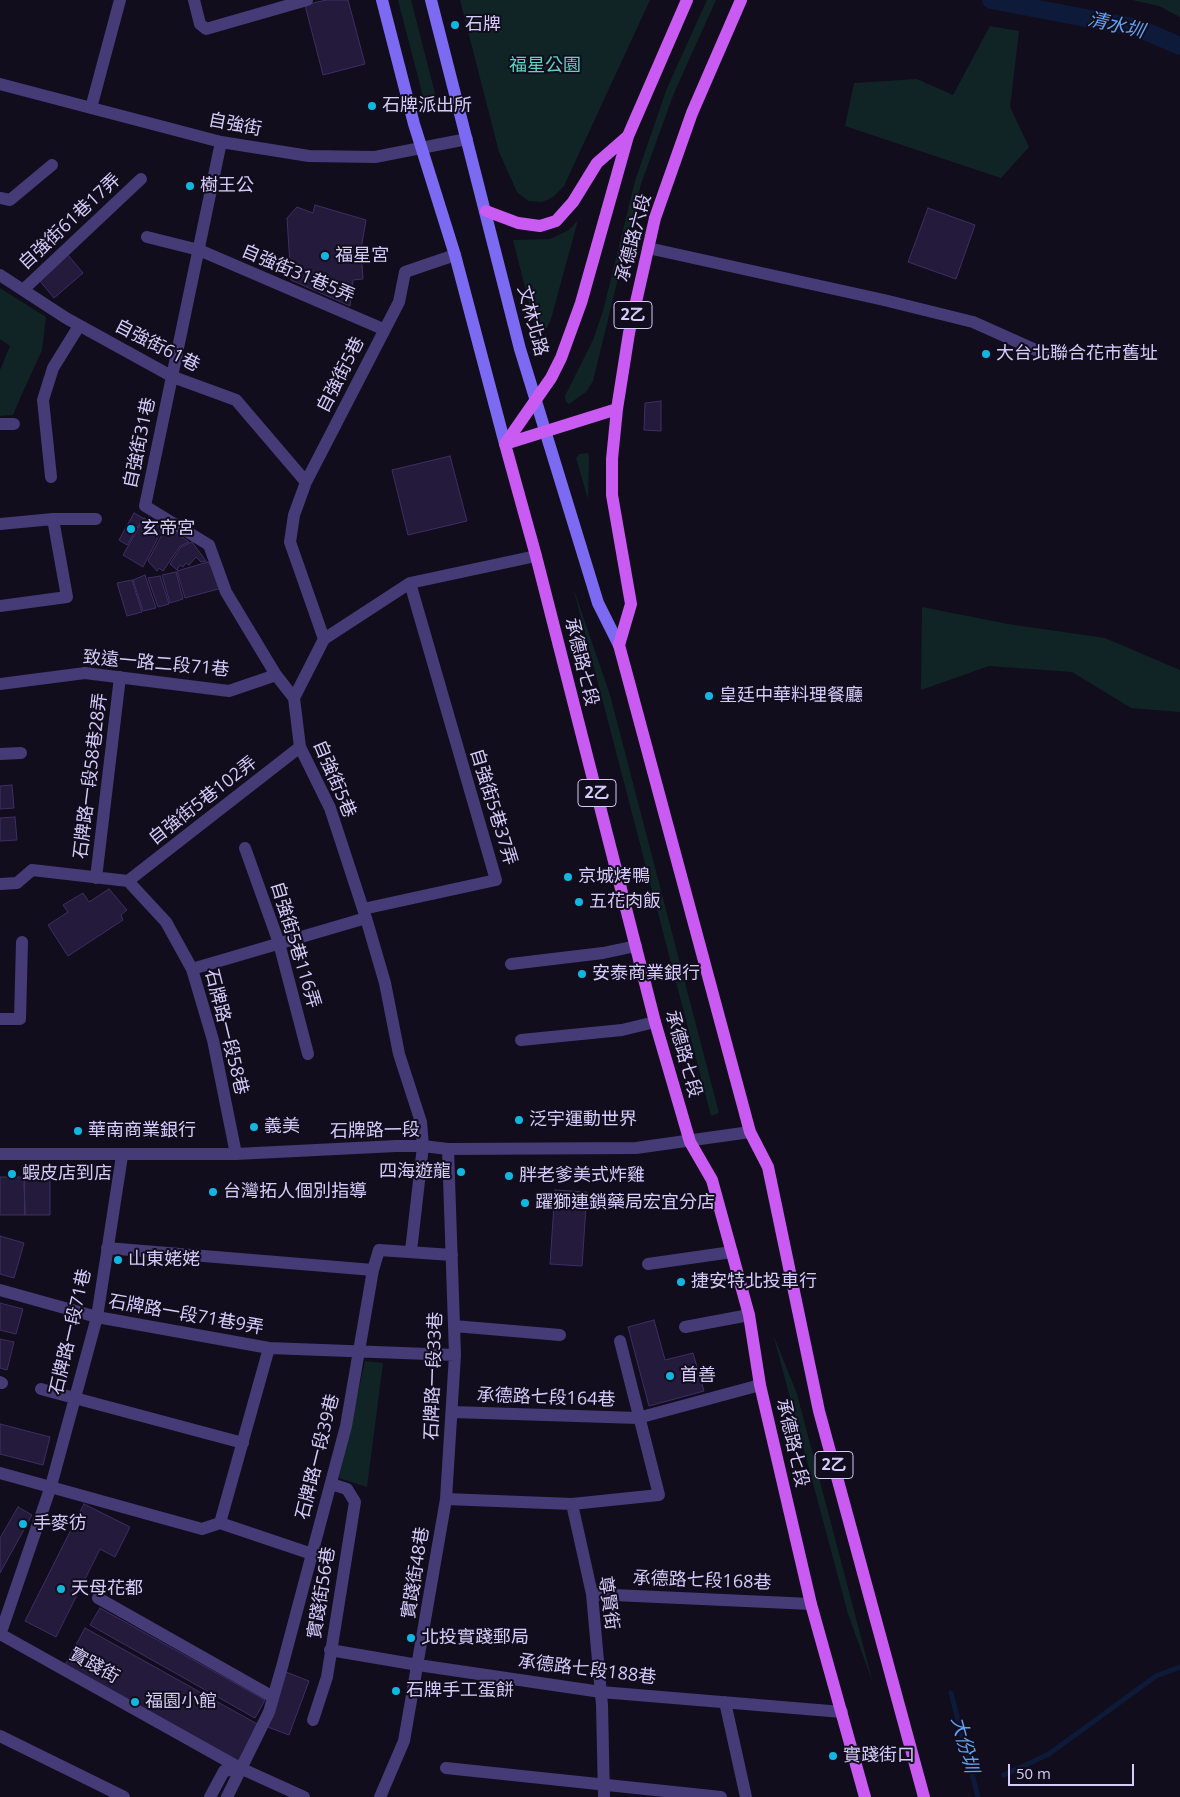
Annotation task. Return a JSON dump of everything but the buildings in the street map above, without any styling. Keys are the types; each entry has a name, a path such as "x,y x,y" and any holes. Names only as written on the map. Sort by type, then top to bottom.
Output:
{"main road":[{"path":"382,0 422,149 455,255 505,444"},
{"name":"文林北路","path":"431,0 520,349 537,399 598,603 619,645"},
{"name":"承德路六段","path":"537,399 561,358 581,303 628,136 687,0"},
{"name":"承德路六段","path":"619,645 631,604 612,495 612,454 629,333 655,218 692,113 741,0"},
{"path":"486,211 518,223 540,226 556,221 573,202 597,164 628,136"},
{"path":"505,444 537,399"},
{"path":"505,444 617,409"},
{"name":"承德路七段","path":"505,444 536,556 656,1022 690,1142 712,1180 749,1314 760,1385 811,1604 865,1797"},
{"name":"承德路七段","path":"619,645 750,1132 768,1167 819,1411 924,1797"}],"street":[{"path":"91,108 120,0"},
{"path":"194,0 200,24 206,29 307,0"},
{"name":"自強街","path":"0,84 221,142 309,156 375,157 467,139"},
{"name":"自強街31巷","path":"221,142 145,506 210,544 226,592 276,675 294,698"},
{"path":"0,198 10,200 52,165"},
{"name":"自強街61巷17弄","path":"23,290 141,179"},
{"name":"自強街31巷5弄","path":"147,237 198,250 383,329"},
{"path":"648,248 884,300 974,322 1047,355"},
{"name":"自強街5巷","path":"324,639 290,542 294,514 306,482 383,329 399,302 405,272 455,255"},
{"name":"自強街61巷","path":"0,275 79,326 173,377 236,400 306,482"},
{"path":"51,477 43,400 54,368 79,326"},
{"path":"0,424 14,424"},
{"path":"0,606 67,597 53,519"},
{"path":"0,524 53,519 96,519"},
{"path":"294,698 324,639 410,583 536,556"},
{"name":"自強街5巷37弄","path":"364,914 496,880 442,700 410,583"},
{"name":"致遠一路二段71巷","path":"0,684 85,673 229,691 276,675"},
{"name":"石牌路一段58巷28弄","path":"96,878 120,677"},
{"name":"自強街5巷","path":"294,698 300,748 330,808 385,983 399,1054 421,1122 423,1146"},
{"name":"自強街5巷102弄","path":"128,881 300,748"},
{"path":"0,754 21,753"},
{"name":"自強街5巷116弄","path":"245,848 279,944 308,1054"},
{"path":"0,884 17,883 32,870 128,881"},
{"name":"石牌路一段58巷","path":"128,881 166,922 192,969 213,1040 236,1154"},
{"path":"192,969 279,944 364,914"},
{"path":"0,1019 20,1019 22,942"},
{"path":"511,964 603,953 636,946"},
{"path":"521,1040 622,1030 656,1022"},
{"name":"石牌路一段","path":"0,1154 122,1156 236,1154 423,1146 448,1150 636,1148 690,1142 750,1132"},
{"path":"423,1146 411,1252 452,1255"},
{"name":"石牌路一段33巷","path":"446,1499 453,1412 455,1355 448,1150"},
{"name":"石牌路一段71巷","path":"0,1635 51,1486 97,1316 122,1156"},
{"path":"107,1248 373,1270"},
{"name":"石牌路一段39巷","path":"227,1797 269,1712 273,1698 346,1426 373,1270 380,1250 411,1252"},
{"path":"648,1264 732,1252"},
{"name":"石牌路一段71巷9弄","path":"0,1290 97,1316 269,1348 455,1355"},
{"path":"685,1326 749,1314"},
{"path":"454,1326 560,1334"},
{"path":"446,1499 572,1504 659,1495 620,1341"},
{"path":"220,1523 269,1348"},
{"name":"承德路七段164巷","path":"453,1412 638,1418 760,1385"},
{"path":"41,1389 242,1443"},
{"path":"0,1473 202,1529 220,1523 312,1554"},
{"name":"實踐街56巷","path":"313,1720 327,1677 355,1502 347,1489 331,1484"},
{"name":"實踐街48巷","path":"380,1797 404,1741 446,1499"},
{"name":"尊賢街","path":"572,1504 592,1594 601,1692 604,1790"},
{"name":"承德路七段168巷","path":"592,1594 811,1604"},
{"path":"98,1598 273,1698"},
{"name":"實踐街","path":"0,1635 240,1768 295,1795"},
{"name":"承德路七段188巷","path":"330,1650 601,1692 842,1712"},
{"path":"725,1702 746,1797"},
{"path":"0,1736 124,1797"},
{"path":"210,1797 224,1771 240,1768"},
{"path":"446,1768 604,1790 721,1797"}],"green space":[{"path":"398,0 411,0 438,105 426,108"},
{"name":"福星公園","path":"460,0 650,0 564,186 553,197 542,202 528,201 517,192 499,152"},
{"path":"707,0 716,0 674,93 641,184 593,381 586,392 569,404 566,402 565,396 593,340 603,311 635,181 667,88"},
{"path":"1132,0 1180,0 1180,17 1159,6"},
{"path":"990,26 1019,31 1010,107 1029,147 1001,178 845,126 854,83 917,79 953,95"},
{"path":"578,220 551,319 547,328 536,331 513,240 550,239 569,230"},
{"path":"0,288 46,317 42,350 13,415 0,416 0,370 10,346 0,339"},
{"path":"588,453 588,499 576,458 579,454"},
{"path":"573,587 610,695 719,1113 711,1116"},
{"path":"922,607 1008,624 1105,638 1180,670 1180,712 1131,708 1072,672 989,666 921,690"},
{"path":"773,1334 797,1394 873,1683 848,1614"},
{"path":"365,1361 383,1363 367,1487 339,1478"}],"waterway":[{"name":"清水圳","path":"991,0 1138,28 1180,46"},
{"path":"1004,1775 1049,1754 1156,1676 1180,1667"},
{"name":"大份圳","path":"951,1693 978,1797"}],"place":[{"name":"石牌","path":"455,25"},
{"name":"石牌派出所","path":"372,106"},
{"name":"樹王公","path":"190,186"},
{"name":"福星宮","path":"325,256"},
{"name":"大台北聯合花市舊址","path":"986,354"},
{"name":"玄帝宮","path":"131,529"},
{"name":"皇廷中華料理餐廳","path":"709,696"},
{"name":"京城烤鴨","path":"568,877"},
{"name":"五花肉飯","path":"579,902"},
{"name":"安泰商業銀行","path":"582,974"},
{"name":"泛宇運動世界","path":"519,1120"},
{"name":"義美","path":"254,1127"},
{"name":"華南商業銀行","path":"78,1131"},
{"name":"四海遊龍","path":"461,1172"},
{"name":"蝦皮店到店","path":"12,1174"},
{"name":"胖老爹美式炸雞","path":"509,1176"},
{"name":"台灣拓人個別指導","path":"213,1192"},
{"name":"躍獅連鎖藥局宏宜分店","path":"525,1203"},
{"name":"山東姥姥","path":"118,1260"},
{"name":"捷安特北投車行","path":"681,1282"},
{"name":"首善","path":"670,1376"},
{"name":"手麥彷","path":"23,1524"},
{"name":"天母花都","path":"61,1589"},
{"name":"北投實踐郵局","path":"411,1638"},
{"name":"石牌手工蛋餅","path":"396,1691"},
{"name":"福園小館","path":"135,1702"},
{"name":"實踐街口","path":"833,1756"}]}
